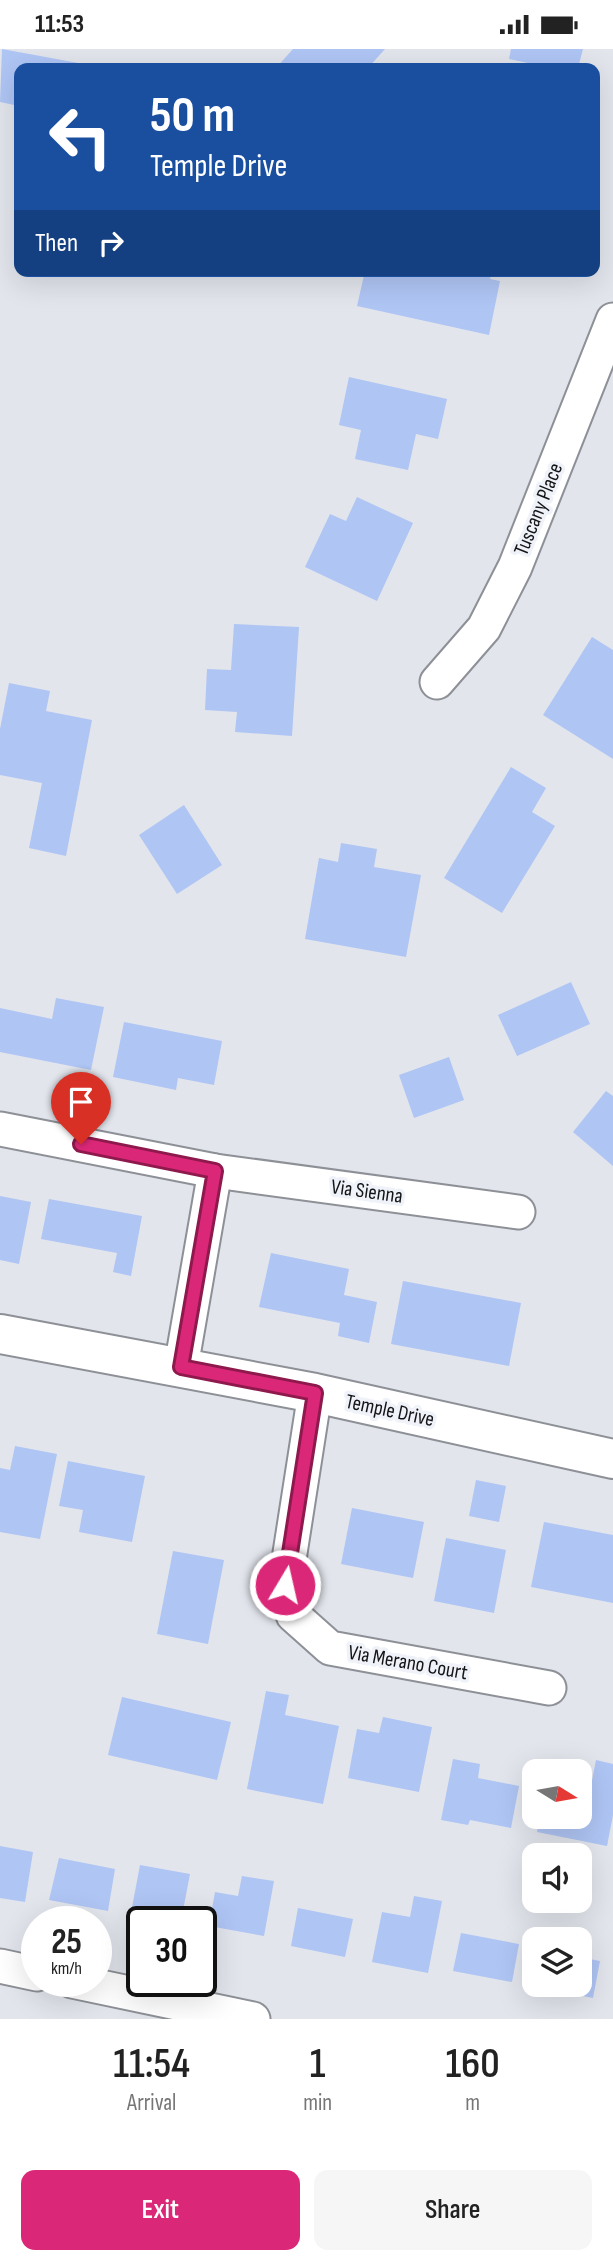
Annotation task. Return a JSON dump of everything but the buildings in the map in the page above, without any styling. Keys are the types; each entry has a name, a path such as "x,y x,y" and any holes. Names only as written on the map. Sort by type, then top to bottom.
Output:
{"street":[{"name":"Tuscany Place","path":"437,682 484,628 515,567 613,320"},
{"name":"Via Sienna","path":"0,1129 215,1171 518,1212"},
{"path":"181,1367 215,1171"},
{"name":"Temple Drive","path":"0,1334 315,1393 613,1459"},
{"name":"Via Merano Court","path":"315,1393 285,1585 293,1615 330,1648 549,1688"},
{"path":"0,1966 21,1971"},
{"path":"109,1997 130,2006 253,2019"}],"route":[{"path":"81,1144 215,1171 181,1367 315,1393 285,1585"}]}
